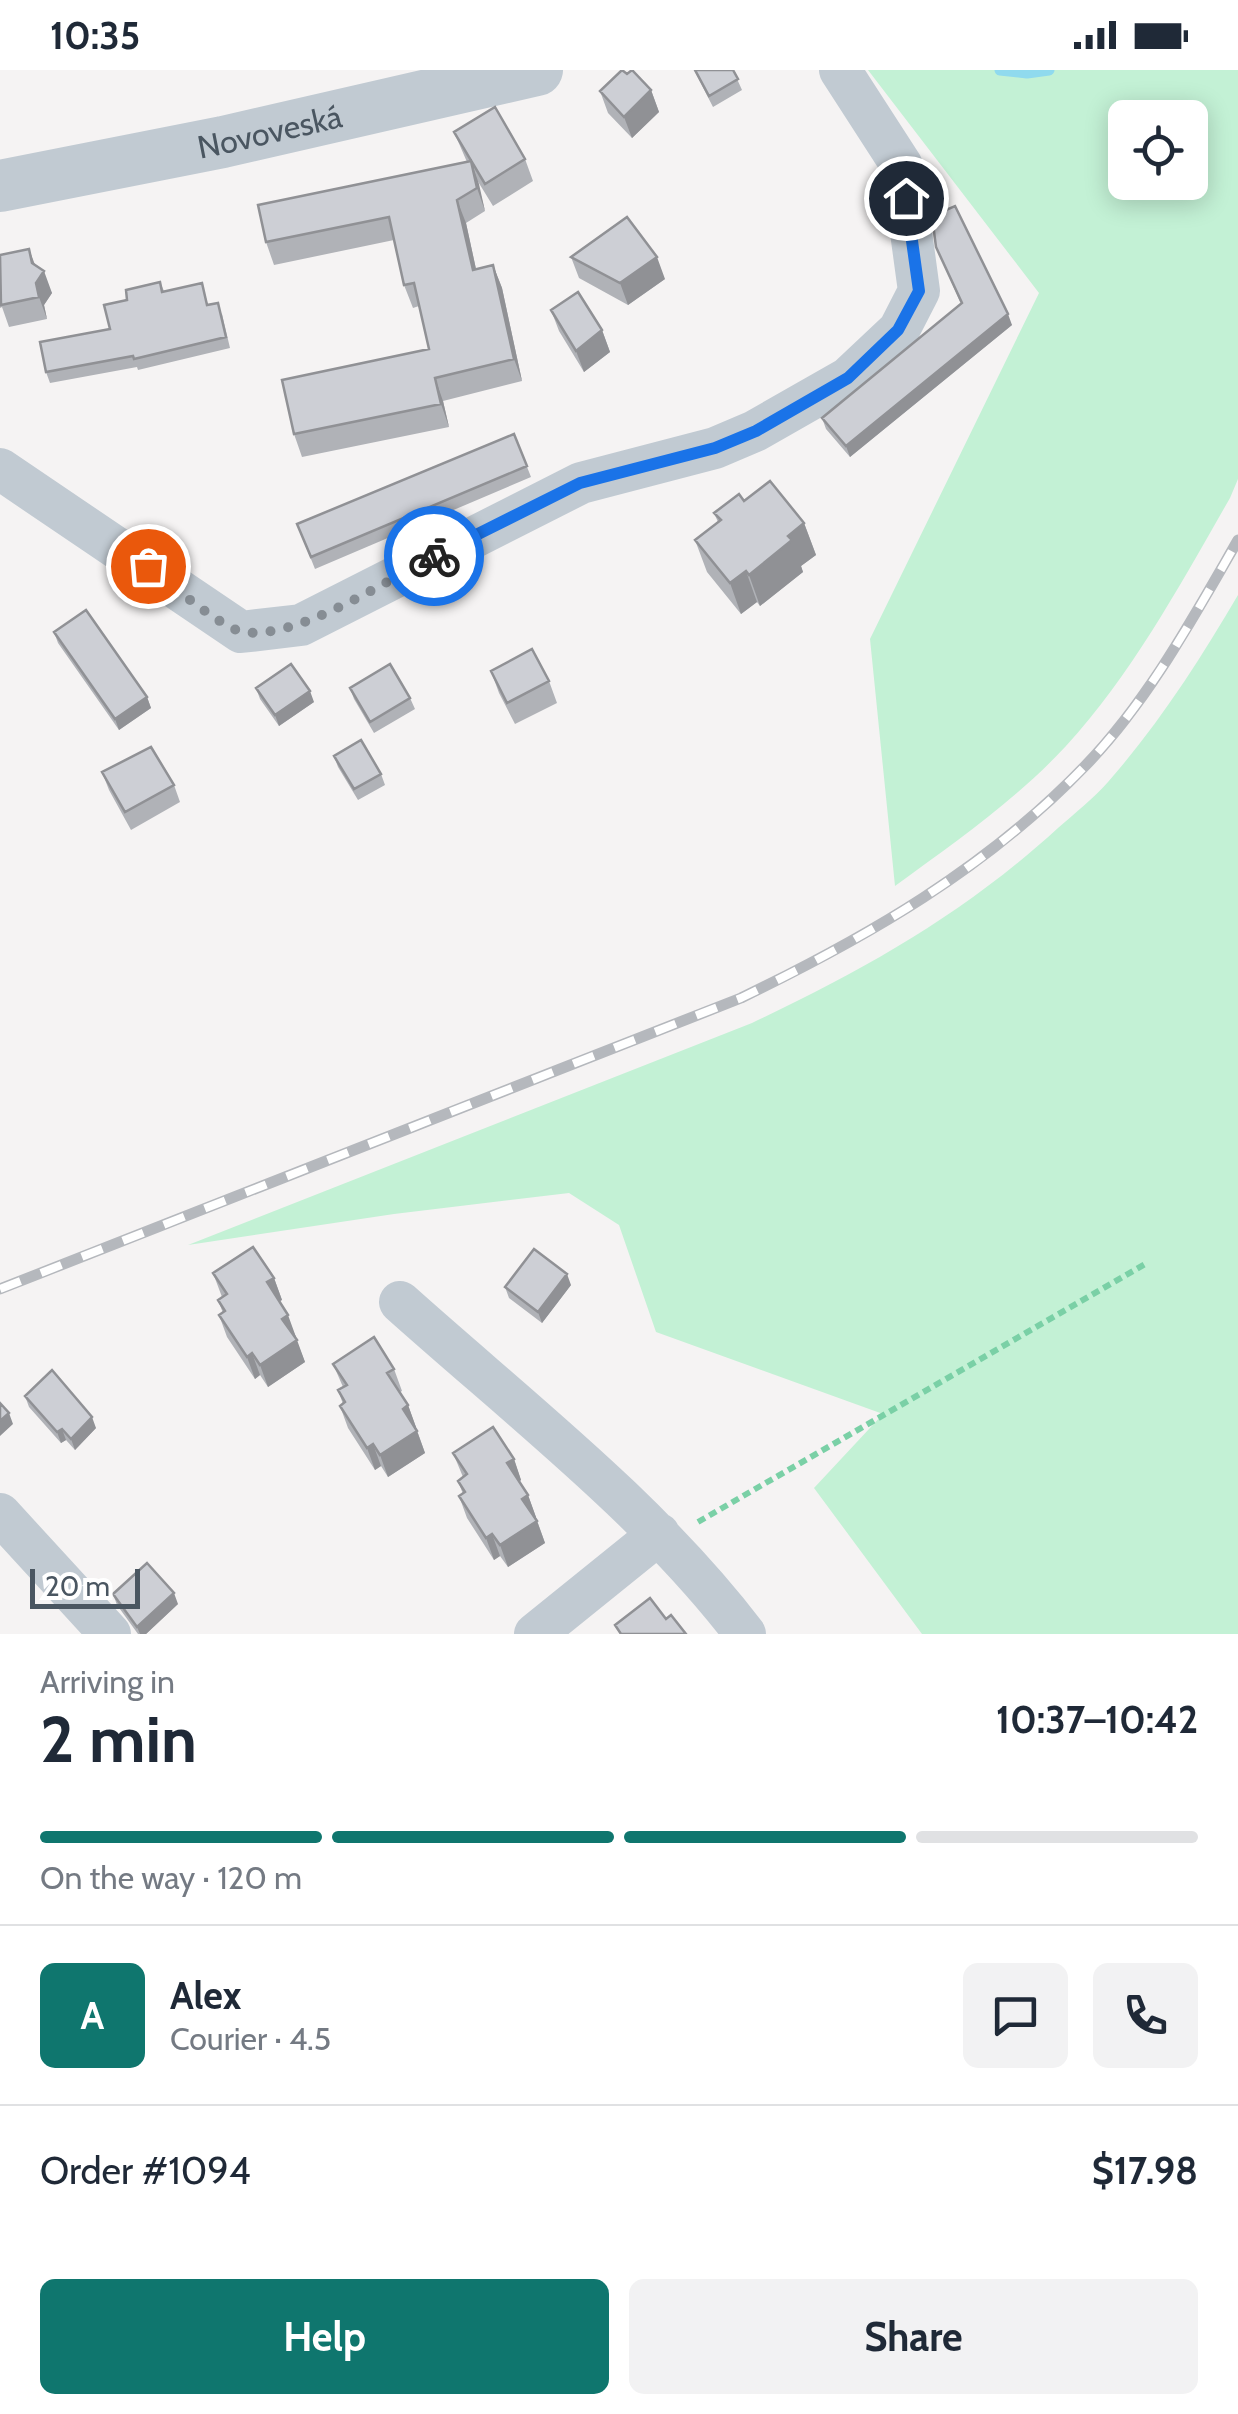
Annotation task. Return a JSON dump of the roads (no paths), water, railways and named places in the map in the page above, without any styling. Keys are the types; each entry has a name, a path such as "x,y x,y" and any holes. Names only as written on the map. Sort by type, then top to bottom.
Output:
{"street":[{"name":"Novoveská","path":"0,186 223,142 537,70"},
{"path":"0,469 240,632 301,625 580,483 715,448 756,431 848,378 898,330 919,291 902,166 840,70"},
{"path":"400,1302 659,1534 709,1587 745,1634"},
{"path":"0,1514 110,1634"},
{"path":"535,1634 659,1534"}],"waterway":[{"path":"1000,70 1049,70"}],"railway":[{"path":"0,1289 741,998 879,925 966,869 1047,803 1085,766 1149,686 1238,540"}]}
